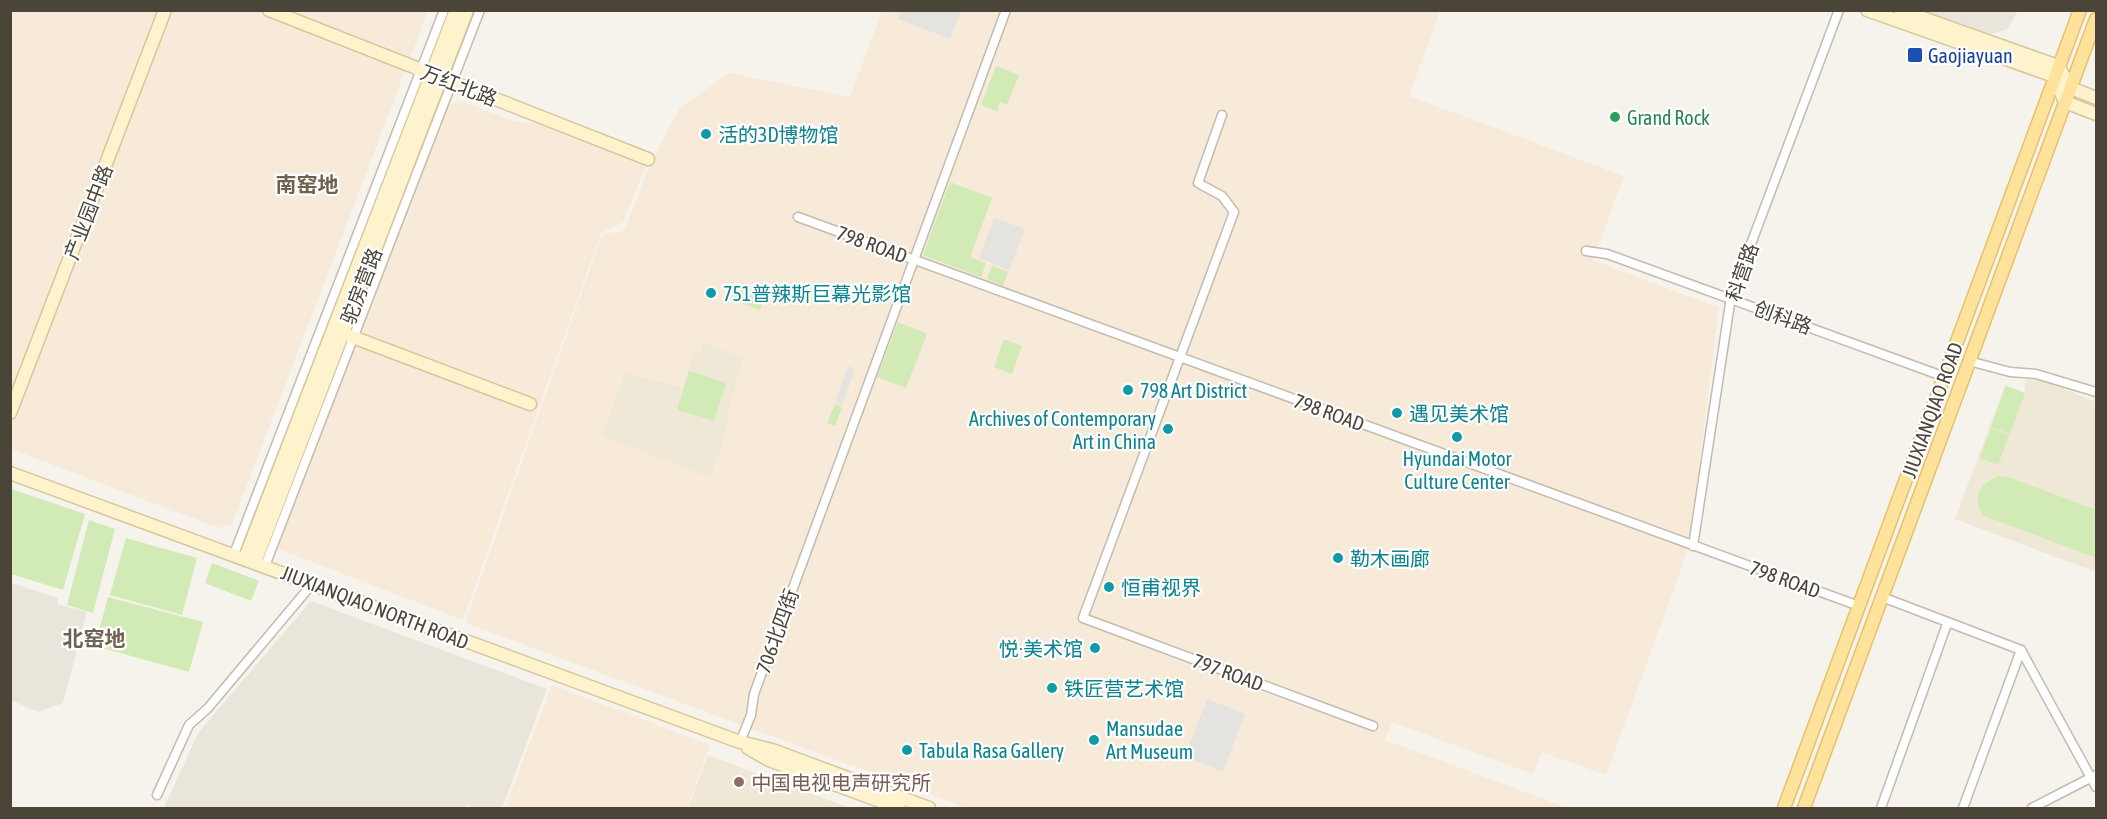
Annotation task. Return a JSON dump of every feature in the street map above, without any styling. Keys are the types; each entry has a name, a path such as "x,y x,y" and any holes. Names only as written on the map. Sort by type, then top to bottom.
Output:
{"main road":[{"name":"JIUXIANQIAO ROAD","path":"1784,808 2080,10"},
{"name":"JIUXIANQIAO ROAD","path":"1804,808 1968,361 2097,20"}],"street":[{"name":"产业园中路","path":"10,413 165,10"},
{"name":"万红北路","path":"269,10 648,159"},
{"path":"437,76 444,10"},
{"name":"驼房营路","path":"250,560 348,335 437,76 456,10"},
{"name":"驼房营路","path":"250,560 437,76 467,10"},
{"path":"437,76 480,10"},
{"name":"706北四街","path":"740,742 750,715 754,694 1006,10"},
{"name":"科营路","path":"1693,546 1731,297 1839,10"},
{"path":"1867,10 2056,71"},
{"path":"1900,10 2056,71 2071,88 2097,98"},
{"path":"2056,71 2065,102 2097,114"},
{"path":"1180,357 1234,212 1222,196 1198,183 1222,114"},
{"name":"798 ROAD","path":"798,217 1859,606"},
{"name":"创科路","path":"1586,251 1607,254 1731,297 1945,377"},
{"path":"348,335 530,404"},
{"name":"797 ROAD","path":"1180,357 1083,618 1373,726"},
{"path":"1968,361 2010,372 2036,374 2097,392"},
{"name":"JIUXIANQIAO NORTH ROAD","path":"10,473 740,742 772,750 922,807"},
{"path":"157,795 189,724 208,708 313,584"},
{"path":"1882,597 1947,624 2021,650 2094,776 2097,787"},
{"path":"1881,808 1947,624"},
{"path":"1963,808 2021,650"},
{"name":"JIUXIANQIAO NORTH ROAD","path":"740,742 769,760 899,808"},
{"path":"2032,808 2094,776"}],"shaded area":[{"path":"901,10 961,11 950,39 898,19"},
{"path":"10,11 428,11 232,524 219,528 11,449"},
{"name":"798 Art District","path":"882,11 1440,11 1409,96 1624,176 1593,260 1719,308 1689,547 1606,775 1542,752 1533,774 1392,722 1385,740 1568,808 967,808 465,623 602,235 624,231 650,165 679,109 729,73 850,97"},
{"path":"1923,11 2018,11 2007,29 1993,34 1981,32"},
{"path":"461,101 510,120 542,125 646,165 623,222 601,233 463,620 276,548 444,106"},
{"path":"994,218 1025,229 1009,270 979,258"},
{"path":"703,343 743,358 728,411 726,433 710,477 602,436 625,373 682,388 694,353 699,355"},
{"path":"848,366 855,369 842,405 835,402"},
{"path":"2026,379 2046,381 2096,402 2096,572 1955,519 2005,385 2024,392"},
{"path":"11,583 58,598 57,604 87,612 63,703 38,712 11,700"},
{"path":"311,601 547,689 502,808 475,808 468,805 466,808 164,808 198,733"},
{"path":"552,685 710,745 687,808 505,808"},
{"path":"1207,699 1245,714 1223,772 1185,757"},
{"name":"中国电视电声研究所","path":"708,755 850,808 688,808"}],"green space":[{"path":"996,66 1019,75 1007,105 1000,102 997,111 981,105"},
{"path":"950,182 992,198 970,257 986,263 981,277 923,255"},
{"path":"992,266 1008,272 1003,286 987,279"},
{"path":"735,284 766,295 760,310 730,299"},
{"path":"898,322 927,334 906,388 877,377"},
{"path":"1004,339 1022,346 1012,374 994,367"},
{"path":"689,371 726,383 714,421 677,410"},
{"path":"2006,386 2025,393 2010,434 1991,427"},
{"path":"835,404 842,407 835,426 827,423"},
{"path":"1991,428 2009,435 1998,465 1980,458"},
{"path":"1998,476 2008,477 2096,510 2096,558 1982,515 1978,502 1979,492 1986,483"},
{"path":"11,489 85,514 63,590 11,574"},
{"path":"89,520 115,529 93,613 67,605"},
{"path":"126,538 197,558 182,615 110,595"},
{"path":"212,563 259,581 251,601 205,583"},
{"path":"108,597 203,622 189,672 95,646"}],"place":[{"name":"Gaojiayuan","path":"1915,55"},
{"name":"Grand Rock","path":"1615,117"},
{"name":"活的3D博物馆","path":"706,134"},
{"name":"751普辣斯巨幕光影馆","path":"711,293"},
{"name":"798 Art District","path":"1128,390"},
{"name":"遇见美术馆","path":"1397,413"},
{"name":"Archives of Contemporary Art in China","path":"1168,429"},
{"name":"Hyundai Motor Culture Center","path":"1457,437"},
{"name":"勒木画廊","path":"1338,558"},
{"name":"恒甫视界","path":"1109,587"},
{"name":"悦·美术馆","path":"1095,648"},
{"name":"铁匠营艺术馆","path":"1052,688"},
{"name":"Mansudae Art Museum","path":"1094,740"},
{"name":"Tabula Rasa Gallery","path":"907,750"},
{"name":"中国电视电声研究所","path":"739,782"}],"district":[{"name":"南窑地","path":"307,184"},
{"name":"北窑地","path":"94,638"}]}
